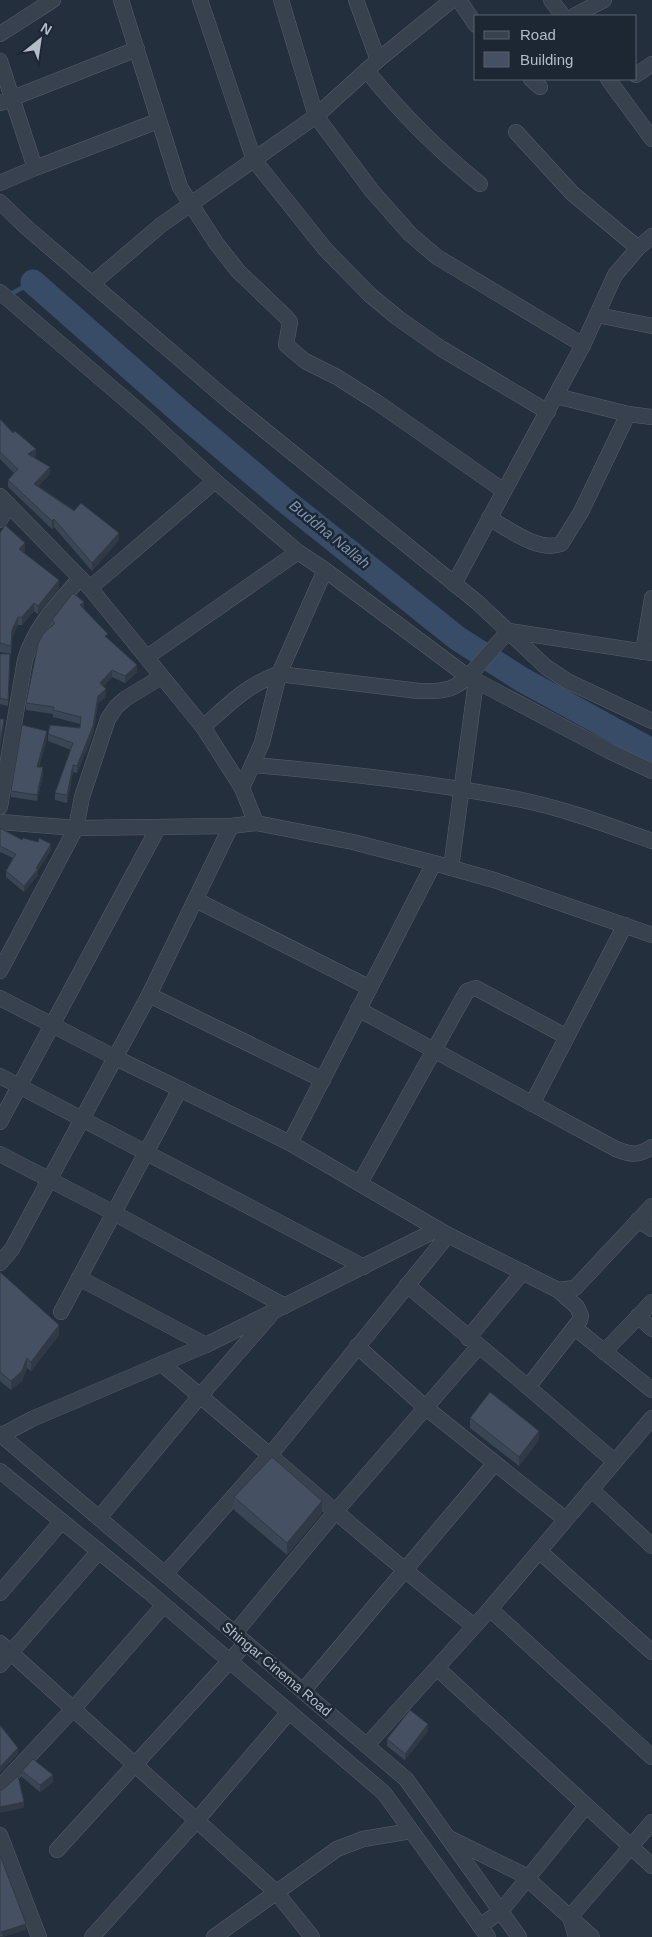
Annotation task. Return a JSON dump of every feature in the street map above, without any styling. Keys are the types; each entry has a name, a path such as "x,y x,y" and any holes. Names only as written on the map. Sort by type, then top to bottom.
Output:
{"street":[{"path":"0,34 53,0"},
{"path":"121,0 174,174 190,204 238,272 290,322 286,345 295,354 378,403 504,491"},
{"path":"200,0 254,160 325,249 370,296 442,349 548,412"},
{"path":"280,0 316,116 372,191 410,234 436,257 583,345"},
{"path":"356,0 378,60"},
{"path":"93,283 190,204 316,116 378,60 452,0"},
{"path":"459,0 474,22"},
{"path":"551,0 562,15"},
{"path":"576,15 604,0"},
{"path":"7,101 137,49"},
{"path":"0,61 7,101 35,168"},
{"path":"637,74 652,64"},
{"path":"367,71 398,110 447,157 480,184"},
{"path":"626,80 612,84 652,139"},
{"path":"0,183 158,121"},
{"path":"516,132 572,193 638,248"},
{"path":"0,202 32,233 93,283 231,403 454,584 546,667 567,681 652,721"},
{"path":"454,584 583,345 615,275 638,248 652,236"},
{"path":"0,292 147,418 215,481 298,552 472,676 652,771"},
{"path":"597,315 652,326"},
{"path":"556,396 628,414 652,417"},
{"path":"490,518 528,540 546,546 561,544 581,512 628,414"},
{"path":"0,807 7,723 24,660 36,630 85,583 215,481"},
{"path":"4,500 85,583 203,727 242,788 256,822"},
{"path":"0,520 4,500"},
{"path":"146,657 298,552"},
{"path":"242,788 262,743 279,674 325,570"},
{"path":"203,727 253,685 262,679 279,674 380,688 437,691 459,685 472,676 496,643 509,632 647,652 652,598"},
{"path":"451,868 462,790 472,676"},
{"path":"0,971 76,828 82,797 108,719 125,699 161,677"},
{"path":"253,765 376,778 518,799 566,812 652,841"},
{"path":"0,822 76,828 231,826 256,822 353,842 494,880 652,936"},
{"path":"0,1263 12,1249 116,1058 149,995 231,826"},
{"path":"0,1122 20,1087 50,1025 158,828"},
{"path":"290,1143 434,863"},
{"path":"196,900 370,988"},
{"path":"532,1104 625,925"},
{"path":"360,1183 463,996 476,988 567,1037"},
{"path":"149,995 323,1080"},
{"path":"0,998 50,1025 290,1143 443,1232 558,1290 580,1311 580,1320 528,1386"},
{"path":"358,1009 630,1155 642,1154 652,1147"},
{"path":"0,1076 364,1266"},
{"path":"61,1312 180,1089"},
{"path":"0,1154 114,1212 280,1308"},
{"path":"558,1290 575,1288 652,1206"},
{"path":"638,1220 652,1229"},
{"path":"0,1435 206,1345 364,1266 443,1232"},
{"path":"165,1574 271,1454 407,1285 443,1232"},
{"path":"57,1850 230,1661 240,1638 336,1511 424,1407 474,1342 523,1272"},
{"path":"79,1278 206,1345"},
{"path":"407,1285 614,1461"},
{"path":"604,1352 652,1302"},
{"path":"99,1518 200,1396 280,1308"},
{"path":"638,1316 652,1329"},
{"path":"575,1328 652,1390"},
{"path":"356,1346 424,1407 565,1519"},
{"path":"162,1364 271,1454 404,1570 474,1626"},
{"path":"367,1746 490,1609 614,1461 647,1435 652,1418"},
{"name":"Shingar Cinema Road","path":"0,1435 406,1779 519,1937"},
{"path":"303,1691 495,1463"},
{"name":"Shingar Cinema Road","path":"0,1471 164,1605 384,1793 484,1932"},
{"path":"591,1489 652,1546"},
{"path":"0,1593 62,1521"},
{"path":"0,1665 6,1648 99,1551"},
{"path":"538,1551 652,1652"},
{"path":"0,1787 74,1708 164,1605"},
{"path":"490,1609 652,1758"},
{"path":"6,1648 276,1892 312,1937"},
{"path":"437,1668 652,1866"},
{"path":"92,1937 197,1820 289,1712"},
{"path":"484,1932 586,1806"},
{"path":"570,1917 652,1822"},
{"path":"214,1937 276,1892 349,1843 411,1831"},
{"path":"0,1835 39,1937"},
{"path":"450,1838 509,1866 528,1878 592,1937"},
{"path":"570,1917 576,1937"}],"building":[{"path":"0,419 13,433 15,431 36,449 28,454 50,467 34,484 74,511 81,503 119,533 92,563 54,519 52,521 8,480 18,469 0,452"},
{"path":"5,525 25,543 19,549 59,580 38,606 34,603 22,617 18,617 12,630 11,646 0,643 0,533"},
{"path":"73,593 84,602 80,605 108,634 105,636 137,665 125,676 112,670 100,683 106,689 98,696 93,726 77,766 73,765 67,795 55,793 73,743 48,734 50,725 80,728 81,717 53,710 54,707 26,703 38,644 43,634 55,623 52,620"},
{"path":"0,654 10,654 8,700 0,698"},
{"path":"0,719 4,719 0,743"},
{"path":"22,725 47,731 37,767 43,767 37,795 11,791"},
{"path":"0,828 22,840 23,838 38,842 39,838 51,844 36,868 38,869 24,886 6,871 16,854 0,846"},
{"path":"0,1272 59,1325 31,1362 27,1358 22,1371 11,1381 0,1372"},
{"path":"490,1392 539,1431 519,1457 470,1418"},
{"path":"272,1457 322,1501 287,1543 234,1497"},
{"path":"410,1710 428,1724 405,1754 387,1739"},
{"path":"0,1725 18,1748 0,1767"},
{"path":"33,1759 53,1775 40,1785 22,1771"},
{"path":"18,1776 24,1802 0,1807 0,1790"},
{"path":"0,1855 26,1924 1,1932 3,1936 0,1937"}],"waterway":[{"path":"7,296 33,282"},
{"name":"Buddha Nallah","path":"33,282 186,417 283,499 457,638 521,679 652,751"}]}
